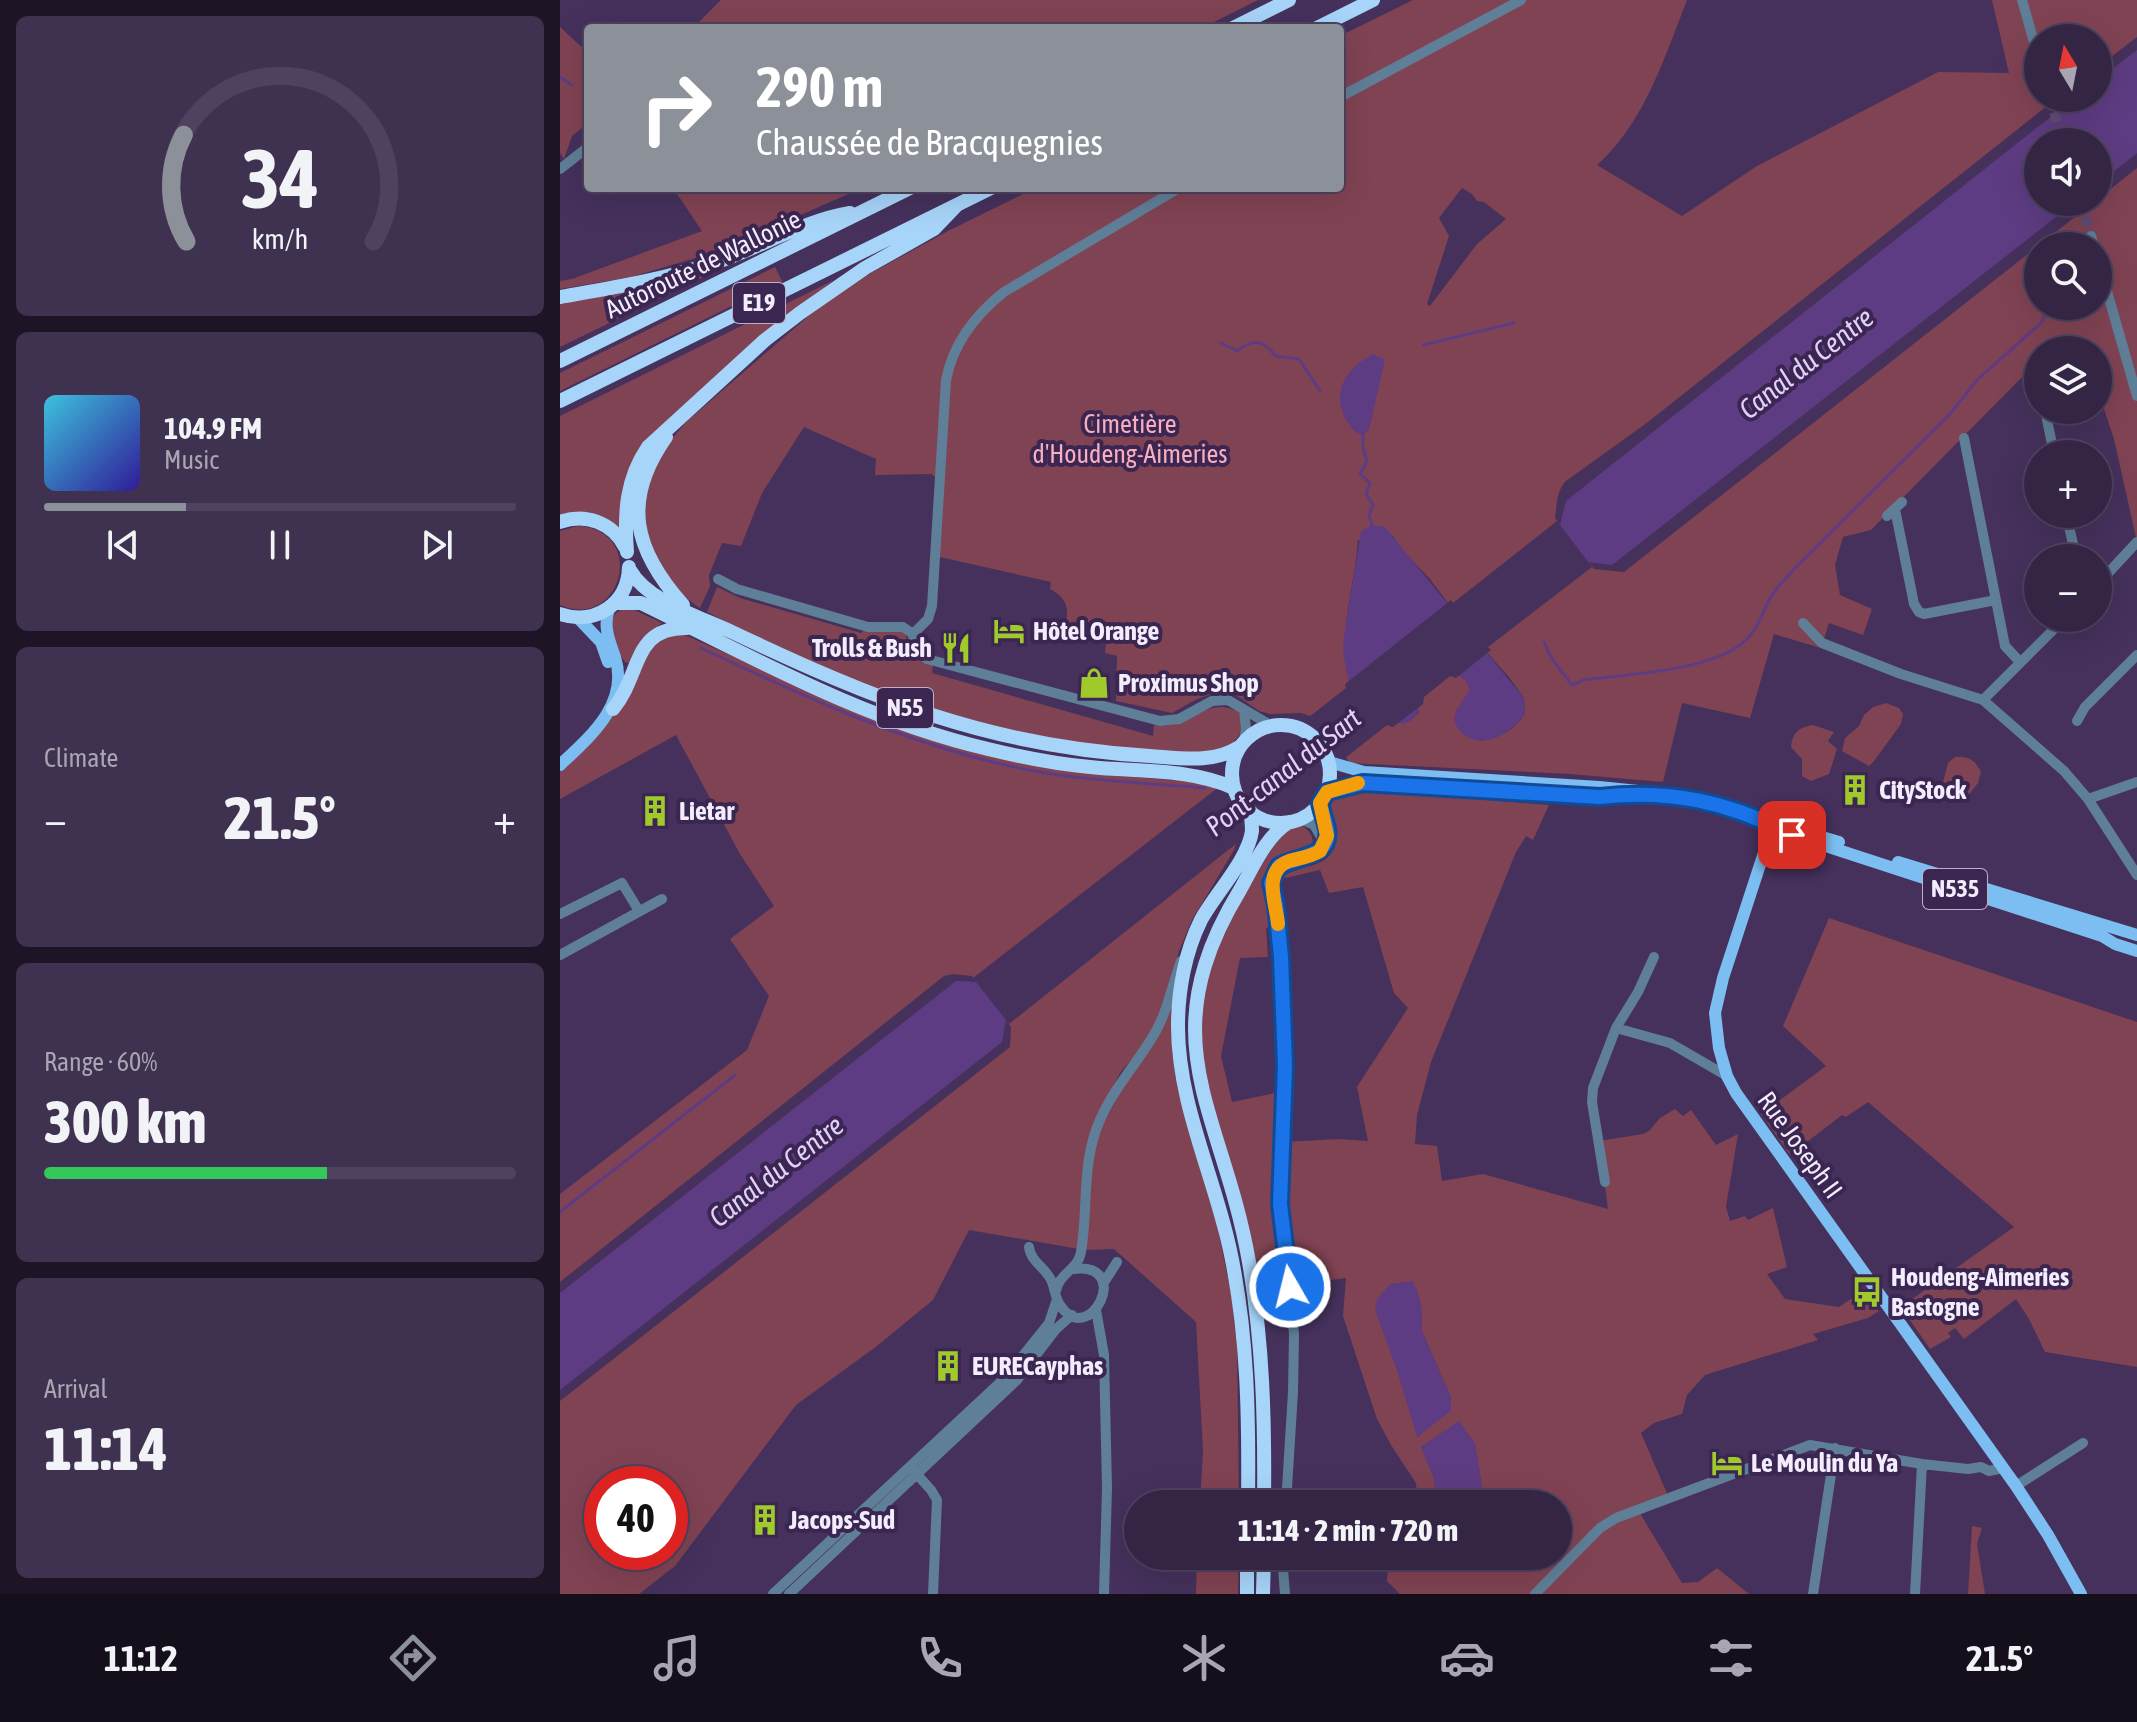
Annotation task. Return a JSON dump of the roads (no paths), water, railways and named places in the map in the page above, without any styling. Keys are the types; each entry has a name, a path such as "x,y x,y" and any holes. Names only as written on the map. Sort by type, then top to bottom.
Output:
{"highway":[{"path":"1241,24 1289,0"},
{"path":"1325,24 1373,0"},
{"name":"Autoroute de Wallonie","path":"560,361 902,192"},
{"name":"E19","path":"560,401 983,192"},
{"path":"612,606 626,587 630,570 625,510 638,461 648,447 765,340 865,268 934,229 957,205"},
{"path":"560,297 670,276 712,264 829,216 865,210"},
{"path":"684,414 648,468 638,513 648,558 664,584 688,611"},
{"path":"560,522 581,518 604,524 627,552"},
{"name":"N55","path":"630,570 644,589 802,665 893,704 990,734 1086,751 1186,758 1220,756 1241,744"},
{"name":"N55","path":"560,614 589,617 612,606 641,603 797,681 931,733 1035,759 1086,767 1199,776 1234,788"},
{"path":"613,709 628,686 649,640 666,629 687,628"},
{"path":"1264,1490 1264,1397 1256,1306 1238,1210 1198,1076 1194,1023 1203,967 1212,941 1279,828 1295,820 1324,797 1330,777 1329,762 1321,745 1307,732 1289,725 1270,725 1241,744 1232,767 1234,788 1237,797 1251,812 1273,822 1295,820"},
{"path":"1248,1490 1248,1399 1240,1306 1222,1214 1183,1084 1178,1051 1179,1000 1196,931 1246,848 1252,830 1251,812"},
{"path":"1247,1570 1247,1594"},
{"path":"1263,1594 1264,1570"}],"main road":[{"path":"560,765 613,709 619,682 605,625 612,606"},
{"path":"560,754 601,713 611,687 601,642 578,618"},
{"name":"N535","path":"1329,762 1364,772 1599,787 1695,798 1773,825 1792,835 2102,936 2137,951"},
{"name":"N535","path":"1324,797 1363,783 1588,796 1638,793"},
{"name":"N535","path":"1773,825 1794,827 2137,935"},
{"name":"Rue Joseph II","path":"1773,825 1717,1003 1717,1037 1727,1076 1736,1093 2016,1486 2081,1594"}],"street":[{"path":"1344,95 1521,0"},
{"path":"2022,0 2029,24"},
{"path":"560,169 584,150"},
{"path":"913,634 928,619 932,606 943,406 948,369 971,324 988,305 1021,280 1172,192"},
{"path":"2112,309 2137,396"},
{"path":"1964,438 2005,646 2020,662"},
{"path":"1953,456 1967,454"},
{"path":"1894,509 1914,604 1919,612 1924,614 1996,600"},
{"path":"2112,567 2137,542"},
{"path":"718,579 737,589 868,627 903,627 913,634 917,652 935,661 1160,721 1179,719 1219,700 1232,702 1270,725"},
{"path":"1803,623 1822,643 1901,674 1983,700 2064,771 2088,799 2137,875"},
{"path":"1983,700 2051,632"},
{"path":"2077,721 2085,707 2137,655"},
{"path":"1241,744 1246,728 1244,711"},
{"path":"2088,799 2137,782"},
{"path":"1287,1490 1294,1334 1281,1228 1285,1066 1281,957 1271,883 1279,866 1317,854 1327,829 1324,797"},
{"path":"1295,820 1314,825 1324,842"},
{"path":"560,914 622,883 639,911"},
{"path":"560,955 662,899"},
{"path":"789,1594 1005,1378 1049,1323 1061,1277 1070,1270 1081,1252 1087,1165 1096,1129 1122,1078 1150,1042 1162,1020 1175,977 1196,931"},
{"path":"1605,1182 1592,1102 1593,1088 1616,1028 1638,992 1654,957"},
{"path":"1616,1028 1670,1043 1727,1076"},
{"path":"1029,1247 1032,1259 1044,1268 1065,1311 1099,1334"},
{"path":"1094,1273 1114,1264 1103,1284 1103,1298 1096,1310 1104,1355 1107,1488 1104,1594"},
{"path":"1044,1268 1081,1268 1094,1273 1103,1284"},
{"path":"773,1594 1017,1380 1056,1329 1076,1316 1096,1310"},
{"path":"2016,1486 2083,1443"},
{"path":"1535,1594 1600,1528 1616,1518 1810,1445 1922,1464 1968,1469 1981,1467 1989,1471 2003,1468"},
{"path":"1813,1594 1835,1448"},
{"path":"1981,1467 1981,1460 1992,1452"},
{"path":"1915,1594 1922,1464"},
{"path":"914,1470 937,1500 933,1594"},
{"path":"1283,1570 1285,1594"}],"water":[{"path":"2137,50 2137,153 2112,173 2112,128 2037,128 2057,112 2112,112 2112,69"},
{"path":"2024,138 2024,216 2057,216 2037,232 2024,232 2024,242 1612,565 1589,562 1482,647 1524,698 1525,713 1510,730 1490,740 1469,738 1461,732 1454,721 1456,711 1470,689 1462,677 1449,672 1420,695 1418,710 1412,720 1402,723 1386,721 1283,805 1006,1019 1002,1042 560,1390 560,1293 956,981 977,982 1251,767 1264,747 1287,739 1350,689 1343,652 1344,636 1361,531 1372,525 1385,527 1452,609 1560,525 1566,501"},
{"path":"1373,354 1385,360 1369,430 1363,435 1355,431 1345,418 1341,408 1341,389 1349,373"},
{"path":"1412,1281 1421,1304 1421,1329 1451,1398 1451,1411 1417,1437 1375,1310 1377,1299 1390,1284"},
{"path":"1459,1421 1475,1444 1481,1490 1435,1490 1434,1478 1421,1447"}],"waterway":[{"path":"560,77 572,85"},
{"path":"1544,642 1552,659 1572,685 1584,680 1692,665 1732,650 1754,631 1771,597 1795,568 1950,414 1978,379 2043,320"},
{"path":"1423,345 1514,323"},
{"path":"1221,343 1237,351 1248,344 1258,343 1267,346 1275,356 1299,359 1320,391"},
{"path":"1363,435 1367,461 1360,474 1370,483 1366,494 1373,505 1369,515 1372,525"},
{"path":"701,648 899,734 982,759 1069,776 1205,788"},
{"path":"560,1212 735,1075"}],"tunnel":[{"path":"2054,112 2059,128"},
{"path":"2085,216 2090,232"}],"place":[{"name":"Hôtel Orange","path":"1009,631"},
{"name":"Trolls & Bush","path":"956,648"},
{"name":"Proximus Shop","path":"1094,683"},
{"name":"CityStock","path":"1855,790"},
{"name":"Lietar","path":"655,811"},
{"name":"Houdeng-Aimeries Bastogne","path":"1867,1292"},
{"name":"EURECayphas","path":"948,1366"},
{"name":"Le Moulin du Ya","path":"1727,1463"},
{"name":"Jacops-Sud","path":"765,1520"}],"water label":[{"name":"Canal du Centre","path":"1806,363"},
{"name":"Pont-canal du Sart","path":"1283,772"},
{"name":"Canal du Centre","path":"776,1171"}],"park label":[{"name":"Cimetière d'Houdeng-Aimeries","path":"1130,439"}]}
